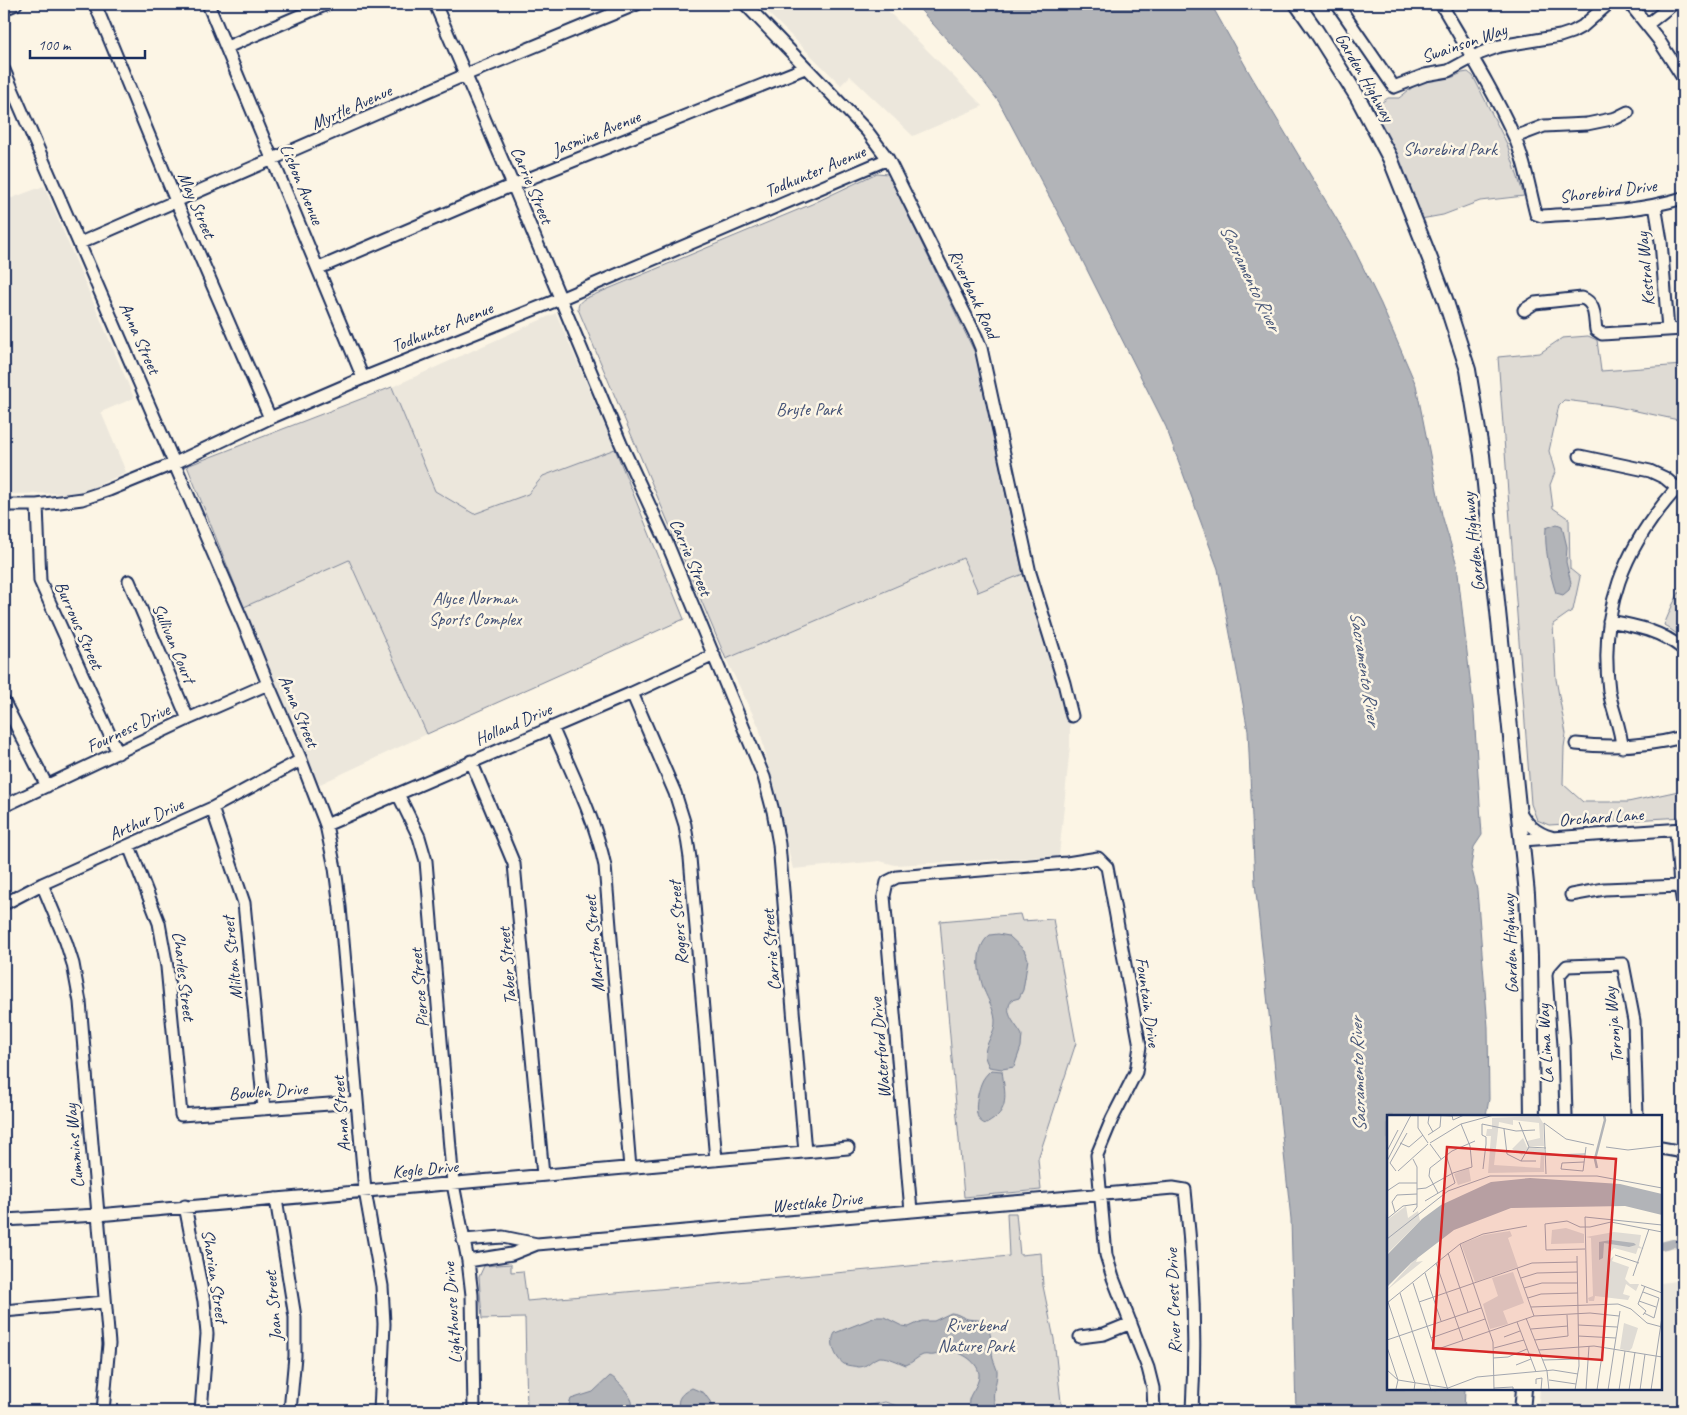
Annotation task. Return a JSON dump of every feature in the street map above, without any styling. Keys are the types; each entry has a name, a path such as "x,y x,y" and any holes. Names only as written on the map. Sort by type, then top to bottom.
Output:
{"main road":[{"name":"Garden Highway","path":"1297,4 1321,38 1357,96 1390,158 1434,267 1468,370 1482,455 1522,840 1530,956 1532,1115"},
{"path":"1522,1411 1524,1390"}],"street":[{"path":"4,9 16,4"},
{"name":"May Street","path":"95,4 176,201 270,418"},
{"name":"Lisbon Avenue","path":"208,4 363,378"},
{"path":"227,47 327,4"},
{"name":"Carrie Street","path":"435,4 514,186 621,444 667,543 764,777 776,826 806,1152"},
{"name":"Myrtle Avenue","path":"80,243 465,75 637,4"},
{"name":"Riverbank Road","path":"745,4 867,131 888,159 976,336 981,348 1030,573 1064,683 1072,716"},
{"name":"Swainson Way","path":"1337,4 1394,87 1425,75 1448,71 1500,46 1560,36 1572,32 1583,26 1608,4"},
{"path":"1441,4 1473,59 1514,137 1544,126 1587,124 1616,118 1628,112"},
{"path":"1630,4 1648,24 1683,78"},
{"path":"1648,24 1673,4"},
{"name":"Jasmine Avenue","path":"319,268 514,186 805,68"},
{"name":"Anna Street","path":"4,70 243,622 326,824 335,868 340,907 365,1191 382,1286 384,1324 380,1411"},
{"name":"Shorebird Drive","path":"1514,137 1526,172 1536,214 1542,216 1611,212 1683,198"},
{"name":"Todhunter Avenue","path":"4,505 37,505 82,499 109,490 175,463 270,418 363,378 560,298 888,159"},
{"name":"Kestral Way","path":"1654,205 1661,242 1668,330"},
{"path":"1524,310 1535,303 1582,298 1589,301 1592,306 1596,330 1602,334 1683,329"},
{"path":"1580,456 1650,472 1680,486 1647,524 1624,564 1613,599 1606,655 1609,692 1622,747"},
{"name":"Burrows Street","path":"37,505 40,581 118,753"},
{"name":"Sullivan Court","path":"129,581 188,719"},
{"path":"1609,621 1641,627 1655,632 1683,649"},
{"name":"Holland Drive","path":"326,824 632,693 714,655"},
{"name":"Fourness Drive","path":"4,806 188,719 268,684"},
{"name":"Rogers Street","path":"632,693 674,793 685,825 690,858 716,1160"},
{"path":"4,702 47,786"},
{"name":"Marston Street","path":"552,727 593,826 600,845 604,866 630,1168"},
{"path":"1576,744 1622,747 1650,744 1683,737"},
{"name":"Arthur Drive","path":"4,904 42,884 212,808 301,760"},
{"name":"Taber Street","path":"471,761 514,864 543,1175"},
{"name":"Pierce Street","path":"398,794 419,836 426,861 453,1184"},
{"name":"Milton Street","path":"212,808 244,903 264,1108"},
{"path":"1519,810 1530,826 1545,836 1555,838"},
{"path":"1680,829 1680,886 1683,904"},
{"name":"Orchard Lane","path":"1522,840 1680,829"},
{"name":"Charles Street","path":"129,846 159,923 168,967 181,1115"},
{"name":"Fountain Drive","path":"886,882 897,876 1067,863 1098,858 1107,867 1140,1046 1136,1072 1112,1119 1097,1155 1100,1195 1106,1254 1113,1278 1148,1368 1153,1388 1154,1411"},
{"name":"Waterford Drive","path":"886,882 884,896 911,1211"},
{"name":"Cummins Way","path":"42,884 66,942 80,1002 109,1344 103,1411"},
{"path":"1571,895 1604,889 1680,886"},
{"name":"Toronja Way","path":"1561,971 1567,966 1623,964 1634,1021 1638,1115"},
{"name":"La Lima Way","path":"1561,971 1559,975 1564,1045 1566,1115"},
{"name":"Bowlen Drive","path":"181,1115 357,1102"},
{"name":"Kegle Drive","path":"4,1220 98,1215 848,1148"},
{"path":"1662,1148 1683,1152"},
{"name":"Lighthouse Drive","path":"453,1184 468,1261 472,1295 474,1411"},
{"name":"Westlake Drive","path":"464,1240 503,1237 537,1244 1173,1188 1184,1190"},
{"name":"River Crest Drive","path":"1184,1190 1191,1293 1192,1411"},
{"name":"Joan Street","path":"276,1199 295,1317 295,1356 290,1411"},
{"name":"Sharian Street","path":"186,1206 204,1301 207,1334 201,1411"},
{"path":"503,1237 505,1255"},
{"name":"Westlake Drive","path":"468,1261 512,1254 537,1244"},
{"path":"4,1311 106,1302"},
{"path":"1080,1337 1104,1334 1131,1323"}],"shaded area":[{"path":"759,4 881,4 983,106 913,136 850,76 841,85"},
{"path":"44,186 134,398 101,412 126,472 82,493 4,494 4,201"},
{"path":"556,313 615,449 543,476 528,494 474,514 435,491 392,387"},
{"path":"964,558 978,592 1023,574 1070,720 1070,746 1059,856 895,865 880,861 793,869 759,727 726,659"},
{"path":"349,559 427,734 318,785 244,607"},
{"path":"1683,1280 1683,1411 1538,1411 1540,1390 1662,1390 1662,1283"}],"green space":[{"name":"Shorebird Park","path":"1468,72 1473,76 1507,144 1524,196 1480,201 1443,215 1421,219 1373,108 1388,98 1399,98 1414,86 1423,82 1453,77"},
{"name":"Bryte Park","path":"877,173 888,174 976,355 1023,574 978,592 963,558 726,659 578,306 584,299 812,204"},
{"path":"1588,336 1597,340 1601,371 1683,365 1683,421 1613,406 1564,400 1559,405 1549,451 1555,472 1550,485 1553,508 1569,519 1570,569 1580,577 1573,610 1553,624 1556,679 1566,734 1563,784 1583,802 1628,802 1683,790 1683,817 1549,825 1537,820 1531,804 1498,357 1540,353 1562,338"},
{"name":"Alyce Norman Sports Complex","path":"392,387 435,491 474,514 528,494 543,476 615,449 684,619 427,734 349,560 244,607 187,466"},
{"path":"1683,585 1683,638 1664,625"},
{"path":"1020,914 1022,921 1053,919 1076,1043 1038,1159 1041,1190 964,1197 940,921"},
{"name":"Riverbend Nature Park","path":"1007,1213 1016,1213 1020,1255 1041,1253 1043,1286 1054,1339 1062,1411 912,1411 885,1402 852,1411 527,1411 525,1318 482,1319 479,1277 484,1266 511,1264 511,1272 523,1271 527,1301 1009,1256"}],"water":[{"name":"Sacramento River","path":"915,4 1211,4 1250,74 1351,243 1381,304 1416,385 1442,515 1457,565 1474,713 1482,835 1474,847 1471,866 1477,890 1488,1027 1489,1099 1486,1115 1387,1115 1387,1390 1465,1390 1464,1411 1296,1411 1291,1219 1255,883 1248,731 1218,569 1166,427 1066,228 999,102 977,73"},
{"path":"1557,524 1562,526 1567,547 1566,562 1571,583 1569,590 1563,595 1556,593 1546,543 1546,528"},
{"path":"990,935 1009,936 1024,950 1028,959 1023,990 1019,998 1012,1000 1009,1005 1011,1019 1022,1035 1021,1047 1014,1067 1002,1069 989,1067 985,1057 986,1047 994,1029 995,1020 982,984 979,969 981,946"},
{"path":"991,1070 1002,1071 1005,1094 1003,1108 994,1119 986,1124 978,1118 976,1107 979,1089 985,1076"},
{"path":"951,1313 967,1319 982,1321 987,1325 993,1359 997,1370 994,1400 998,1411 972,1411 969,1402 978,1381 978,1371 973,1362 959,1353 945,1351 933,1355 923,1355 906,1365 880,1357 865,1366 859,1367 844,1364 834,1350 833,1337 835,1333 876,1317 884,1317 902,1326 909,1327 922,1321 934,1321"},
{"path":"610,1376 613,1377 632,1400 634,1411 570,1411 571,1399 593,1392"},
{"path":"692,1388 704,1393 717,1411 680,1411 678,1403 680,1397"}],"waterway":[{"path":"1662,1246 1673,1243 1683,1245"}]}
